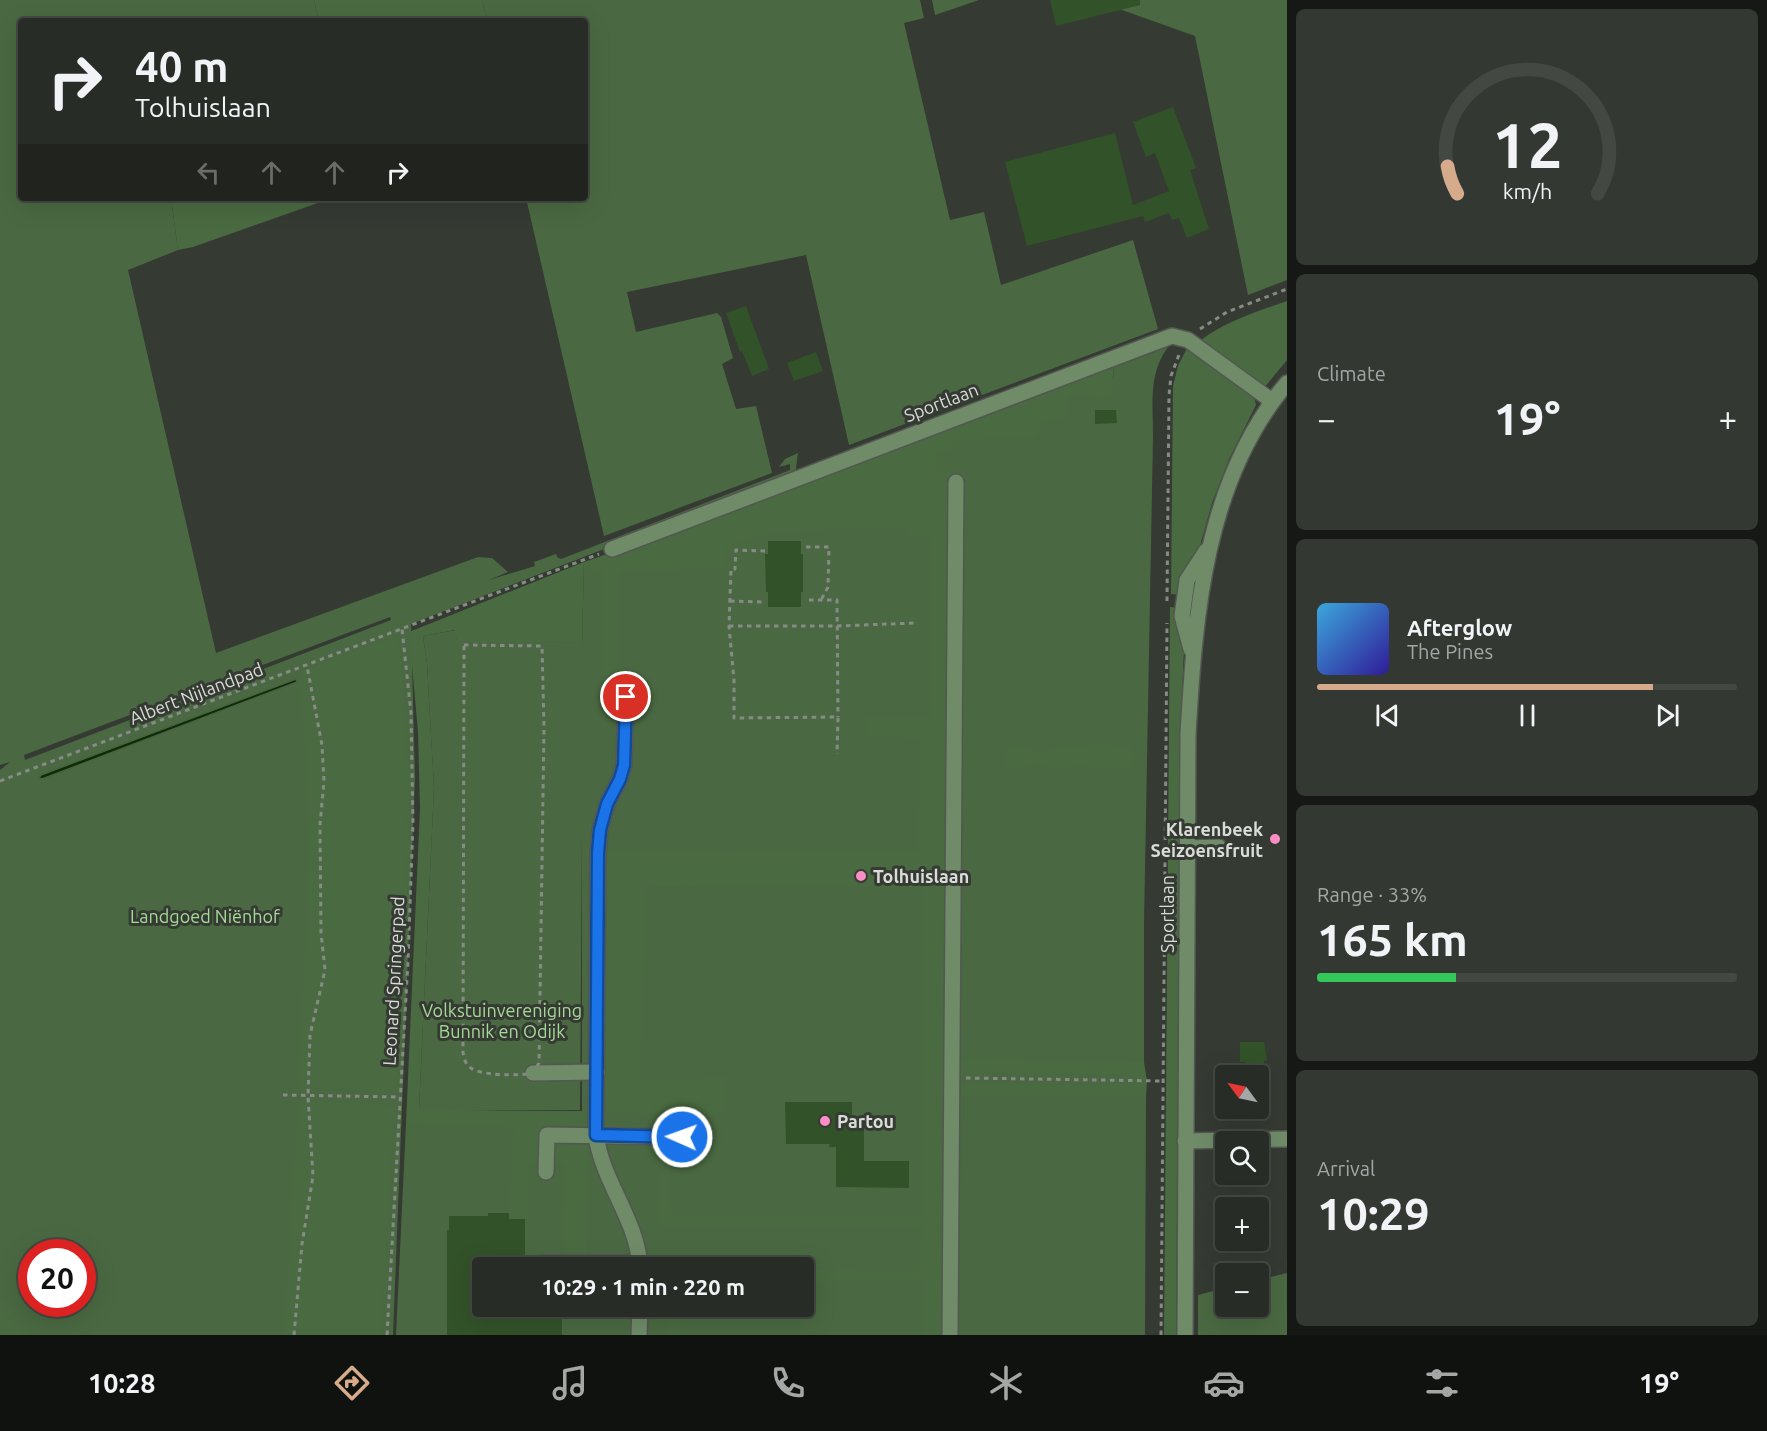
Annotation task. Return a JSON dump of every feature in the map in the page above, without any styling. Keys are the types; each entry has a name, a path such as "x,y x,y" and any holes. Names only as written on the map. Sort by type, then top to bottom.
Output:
{"street":[{"name":"Sportlaan","path":"612,549 1172,336 1188,340 1272,401"},
{"name":"Sportlaan","path":"1185,1335 1186,848 1188,734 1193,655 1210,545 1226,493 1247,441 1272,401 1287,383"},
{"path":"950,1335 956,482"},
{"path":"626,697 624,765 620,779 607,804 600,830 598,853 596,1135 601,1158 636,1239 639,1257"},
{"path":"1186,848 1219,847"},
{"path":"533,1073 597,1072"},
{"path":"546,1172 547,1135 682,1137"},
{"path":"1185,1141 1287,1139"},
{"path":"639,1335 640,1317"}],"path":[{"path":"806,547 829,547 828,587 821,600"},
{"name":"Albert Nijlandpad","path":"0,781 612,549"},
{"path":"765,551 736,550 735,569 731,569 729,626 734,680 734,717 838,717"},
{"path":"810,600 837,600 837,754"},
{"path":"730,601 765,602"},
{"path":"729,626 914,623"},
{"name":"Leonard Springerpad","path":"387,1335 413,823 411,713 402,629"},
{"path":"464,645 542,645 544,728 539,1063 533,1073 525,1075 482,1072 472,1069 465,1061 463,1052 464,645"},
{"path":"294,1335 302,1244 313,1176 308,1096 310,1035 325,970 321,933 320,825 324,781 322,745 306,666"},
{"path":"952,1078 1163,1081"},
{"path":"283,1095 400,1097"}],"green space":[{"name":"Landgoed Niënhof","path":"0,0 314,0 318,18 18,18 18,201 171,201 178,250 128,270 216,653 478,557 492,558 508,572 489,580 535,566 534,562 556,554 561,559 790,470 790,464 779,467 785,459 798,453 795,475 411,624 415,778 393,1335 0,1335 0,770 10,762 0,765","holes":["390,617 391,620 25,760 24,755"]},
{"path":"482,0 920,0 924,18 904,23 950,220 984,212 1001,285 1133,240 1158,329 849,445 806,255 627,292 636,332 717,313 721,317 733,358 722,364 736,409 756,406 772,473 604,536 527,201 588,201 588,18 486,18"},
{"path":"932,0 979,0 935,15"},
{"path":"1094,0 1287,0 1287,280 1248,295 1195,36"},
{"name":"Tolhuislaan","path":"1168,347 1157,368 1152,400 1144,1062 1140,1062 1140,1096 1146,1096 1145,1335 396,1335 406,1123 409,1123 419,1109 434,788 427,664 423,636 456,630 457,641 582,643 584,562 1113,378 1114,367","holes":["582,835 582,1111 458,1110 580,1110"]},
{"path":"1287,1273 1287,1335 1198,1335 1198,1295 1215,1291 1215,1317 1269,1317 1269,1278"}],"shaded area":[{"path":"314,0 482,0 486,18 318,18"},
{"path":"171,201 323,201 193,247 178,250"},
{"path":"1287,301 1287,360 1264,388 1200,341 1231,322"},
{"path":"1188,346 1253,392 1256,405 1229,459 1212,503 1200,546 1182,580 1180,595 1171,594 1173,386 1178,366"},
{"path":"1114,367 1111,393 1099,398 1099,395 1067,396 1067,419 1041,420 1038,437 955,440 951,443 951,451 937,450 936,472 951,472 952,512 943,1335 923,1335 923,1281 814,1282 814,1269 920,1272 921,1226 662,1226 659,1219 660,1142 666,1142 670,1146 671,1210 675,1215 921,1216 921,887 646,886 640,1081 706,1081 707,1077 727,1077 726,1114 602,1113 603,851 918,850 920,739 865,735 865,717 931,717 931,535 907,535 907,528 830,529 753,537 724,548 724,569 619,571 616,725 602,726 604,571 589,570 590,563"},
{"path":"584,562 582,643 457,642 455,630 423,636 427,664 434,788 419,1109 586,1113 588,1148 586,1255 563,1255 565,1163 529,1162 528,1219 509,1219 513,1127 406,1123 420,808 418,732 409,632"},
{"path":"1170,607 1179,608 1184,650 1181,713 1176,1335 1164,1335"},
{"path":"393,637 400,647 408,770 407,909 396,1089 382,1091 301,1087 299,1078 309,850 307,779 299,672"},
{"path":"296,679 297,682 42,779 39,778 41,775"},
{"path":"1110,744 1132,749 1134,757 1129,767 1098,769 1078,765 1059,769 1034,763 1013,769 1003,761 1006,748 1023,746 1041,752 1067,746"},
{"path":"957,1059 1144,1062 1147,1081 1146,1096 961,1096 963,1084 1131,1085 1132,1075 960,1072"},
{"path":"303,1101 387,1105 394,1109 381,1335 284,1335 298,1104"},
{"path":"0,1298 12,1310 28,1335 0,1335"},
{"path":"668,1317 679,1317 679,1335 667,1335"}],"building":[{"path":"1050,0 1140,0 1140,5 1056,26"},
{"path":"1173,107 1196,168 1190,170 1209,229 1187,238 1179,218 1172,220 1169,213 1145,222 1143,216 1027,246 1005,162 1115,133 1133,205 1169,191 1155,153 1146,157 1133,122"},
{"path":"746,306 769,369 752,376 742,351 740,352 726,313"},
{"path":"816,352 823,371 794,381 787,363"},
{"path":"1095,410 1116,410 1117,423 1095,424"},
{"path":"768,541 801,541 803,592 801,592 801,607 768,607 765,554 768,554"},
{"path":"1240,1042 1264,1042 1267,1060 1264,1061 1264,1065 1245,1065 1245,1062 1240,1062"},
{"path":"785,1102 852,1102 852,1130 864,1130 864,1161 909,1161 909,1188 836,1187 836,1147 829,1147 830,1144 786,1144"},
{"path":"488,1213 509,1213 509,1219 525,1219 525,1257 472,1257 472,1317 562,1317 562,1335 447,1335 449,1216 488,1216"}],"place":[{"name":"Klarenbeek Seizoensfruit","path":"1275,839"},
{"name":"Tolhuislaan","path":"861,876"},
{"name":"Partou","path":"825,1121"}],"route":[{"path":"626,697 624,765 620,779 607,804 600,830 598,853 596,1135 682,1137"}],"park label":[{"name":"Volkstuinvereniging Bunnik en Odijk","path":"502,1020"}]}
